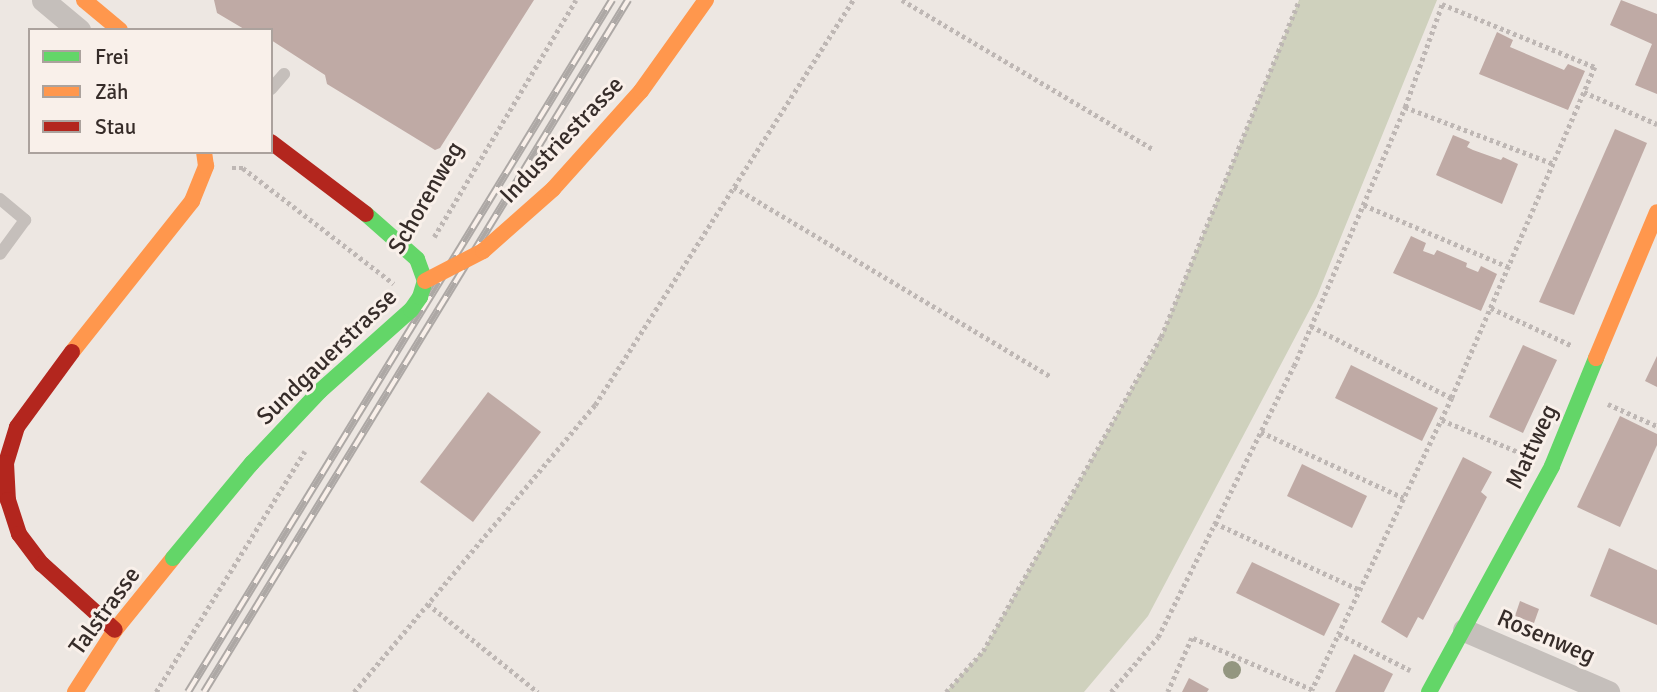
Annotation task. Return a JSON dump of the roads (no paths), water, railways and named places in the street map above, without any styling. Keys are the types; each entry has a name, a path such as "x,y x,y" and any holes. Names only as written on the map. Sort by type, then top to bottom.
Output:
{"street":[{"path":"43,0 77,28"},
{"path":"84,0 118,28"},
{"name":"Industriestrasse","path":"425,281 483,251 553,189 641,91 706,0"},
{"name":"Sundgauerstrasse","path":"173,558 252,463 320,391 411,310 420,297 425,281 417,259 392,234 273,144"},
{"path":"115,630 42,564 19,534 8,500 6,463 17,427 36,397 192,201 205,159"},
{"name":"Mattweg","path":"1432,687 1552,466 1657,212"},
{"name":"Talstrasse","path":"75,692 115,630 173,558"},
{"name":"Rosenweg","path":"1464,630 1608,692"}],"lane":[{"path":"273,87 284,74"},
{"path":"0,199 25,220 0,254"}],"railway":[{"path":"188,692 612,0"},
{"path":"204,692 628,0"}]}
